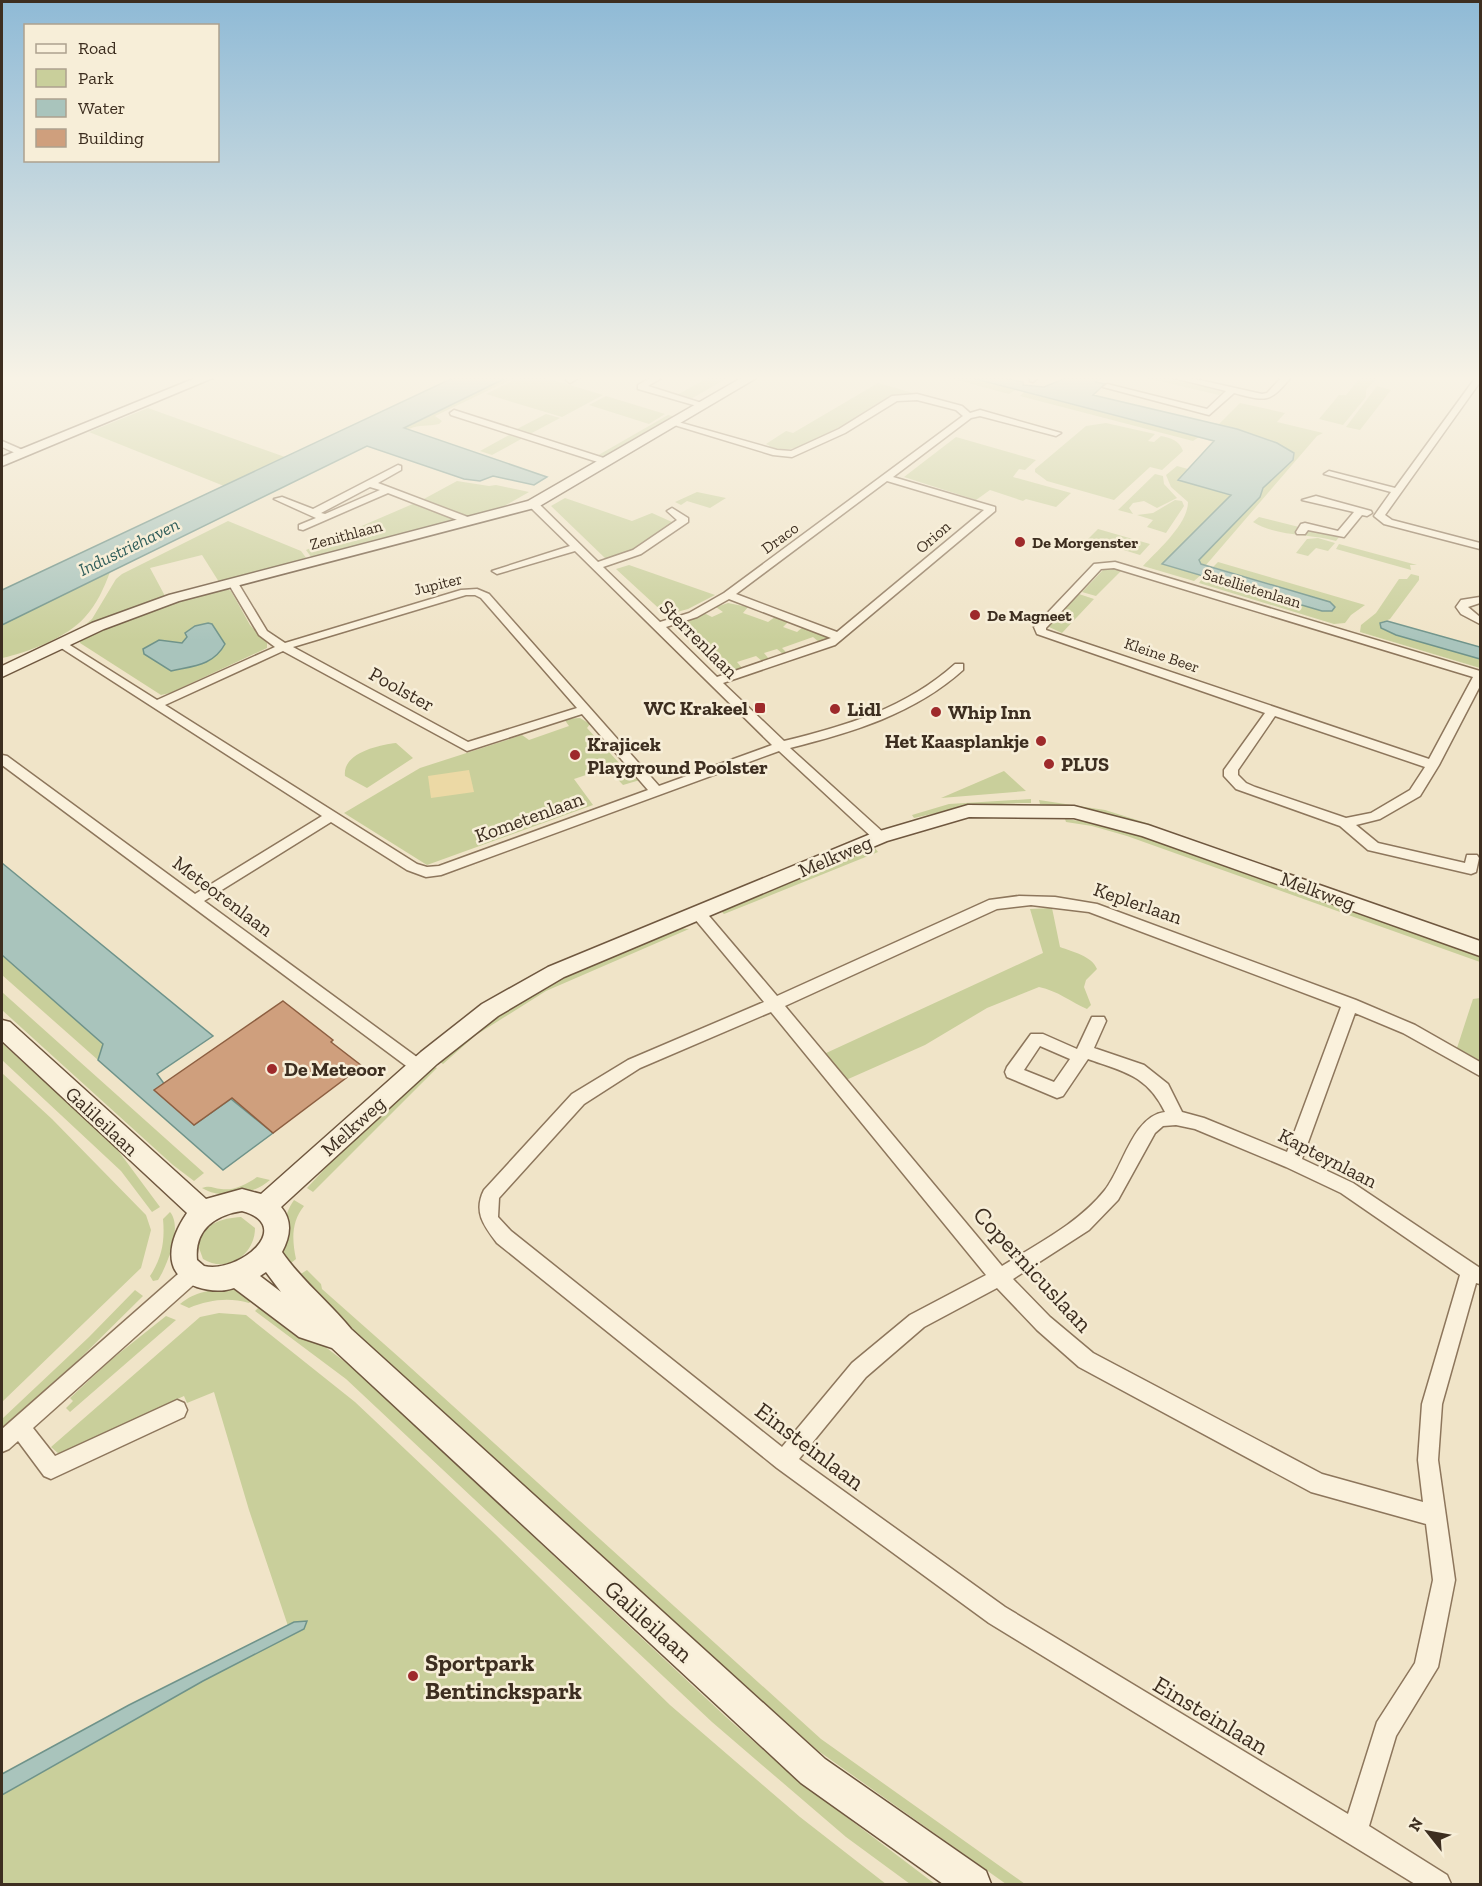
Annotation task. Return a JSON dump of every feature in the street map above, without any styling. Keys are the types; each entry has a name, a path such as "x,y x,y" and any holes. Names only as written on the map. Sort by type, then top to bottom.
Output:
{"street":[{"name":"Zenithlaan","path":"2,672 121,617 174,598 533,504 602,465"},
{"name":"Draco","path":"658,626 693,615 728,595 904,465"},
{"path":"1379,516 1416,465"},
{"path":"313,513 399,468"},
{"path":"1329,474 1397,491"},
{"name":"Orion","path":"714,682 831,643 991,509 887,478"},
{"path":"370,483 469,521"},
{"path":"303,528 388,490"},
{"path":"279,499 325,518"},
{"path":"1307,500 1316,499 1379,516 1388,522 1480,546"},
{"name":"Sterrenlaan","path":"533,504 714,682 880,837"},
{"path":"596,566 637,552 684,520 672,511"},
{"path":"1301,532 1305,526 1340,536 1360,511"},
{"path":"497,571 578,548"},
{"name":"Satellietenlaan","path":"1041,632 1042,624 1098,567 1115,565 1480,675"},
{"name":"Poolster","path":"233,583 264,633 271,640 286,646 467,747 583,710"},
{"name":"Jupiter","path":"157,704 286,646 465,591 477,592 485,596 656,791"},
{"path":"728,595 839,637"},
{"path":"1480,600 1465,602 1462,607 1465,612 1480,621"},
{"name":"Kleine Beer","path":"1041,632 1433,765"},
{"name":"Kometenlaan","path":"61,644 412,867 426,872 441,870 781,746 822,736 892,711 929,693 959,667"},
{"path":"1345,823 1375,816 1415,792 1433,765 1480,675"},
{"path":"1272,711 1231,770 1231,776 1241,786 1345,823 1373,847 1471,869 1472,858"},
{"name":"Meteorenlaan","path":"2,759 419,1067"},
{"name":"Melkweg","path":"265,1206 419,1067 490,1010 556,972 880,837 968,810 1074,812 1148,831 1480,950"},
{"path":"194,901 331,816"},
{"name":"Keplerlaan","path":"776,1003 994,904 1025,899 1056,900 1092,908 1350,1004 1409,1029 1480,1070"},
{"name":"Copernicuslaan","path":"699,914 776,1003 839,1085 1000,1277 1055,1337 1086,1360 1319,1484 1435,1516"},
{"name":"Einsteinlaan","path":"776,1003 634,1064 578,1099 490,1195 489,1219 504,1237 784,1461 997,1616 1438,1884"},
{"path":"1292,1161 1350,1004"},
{"path":"784,1461 859,1370 917,1321 1000,1277 1083,1224 1112,1195 1149,1128 1159,1120 1176,1118 1162,1089 1138,1070 1082,1054 1098,1021"},
{"name":"Galileilaan","path":"2,1028 204,1214"},
{"name":"Kapteynlaan","path":"1176,1118 1198,1123 1292,1161 1347,1188 1475,1274"},
{"path":"242,1200 265,1206 273,1213 277,1222 275,1243 257,1265 239,1276 218,1280 205,1279 193,1274 186,1266 182,1256 182,1245 194,1223 204,1214 216,1206 242,1200"},
{"name":"Galileilaan","path":"268,1253 284,1277 322,1314 341,1338 813,1771 973,1884"},
{"path":"2,1442 193,1274"},
{"path":"1355,1832 1386,1731 1426,1667 1444,1580 1428,1460 1432,1404 1475,1274"},
{"name":"Galileilaan","path":"239,1276 309,1328 341,1338"},
{"path":"20,1427 51,1469 177,1410"}],"green space":[{"path":"172,465 268,465 224,486"},
{"path":"920,465 1030,465 1025,470 1019,469 1013,477 1071,493 1056,507 1026,499 1023,501 990,490 976,500 904,477"},
{"path":"1040,465 1168,465 1162,470 1150,467 1114,500 1047,481 1035,472"},
{"path":"1242,465 1292,465 1206,565 1201,564 1199,560 1260,497"},
{"path":"1177,466 1188,469 1178,480 1231,495 1163,564 1201,575 1194,581 1143,566 1171,537 1187,510 1188,502 1171,487 1166,475"},
{"path":"1155,474 1163,476 1164,484 1177,498 1157,508 1144,501 1133,503 1129,508 1133,514 1118,510"},
{"path":"457,481 496,485 529,492 499,509 468,517 422,500"},
{"path":"697,492 726,498 710,508 687,501 681,505 675,502"},
{"path":"565,498 632,521 652,513 672,522 671,526 637,549 606,559 551,506"},
{"path":"1175,500 1182,501 1184,506 1166,533 1147,527 1153,520 1137,515 1153,513"},
{"path":"415,503 454,520 312,558 306,550"},
{"path":"1259,517 1339,537 1336,541 1273,530 1253,522"},
{"path":"228,521 301,551 307,559 219,582 202,555 150,568 165,596 77,632 92,619 116,579 122,574"},
{"path":"1098,529 1150,544 1140,555 1088,539"},
{"path":"1318,538 1335,543 1328,551 1316,548 1308,556 1296,553 1307,539"},
{"path":"1339,544 1417,565 1410,565 1411,570 1336,549"},
{"path":"1218,562 1365,605 1351,615 1345,623 1334,624 1199,583 1204,576 1322,611 1332,611 1334,607 1330,602 1213,567"},
{"path":"629,565 715,595 688,609 666,615 616,569"},
{"path":"1123,569 1096,596 1082,592 1103,570"},
{"path":"110,572 97,601 78,624 46,643 2,658 2,625"},
{"path":"1411,574 1419,576 1419,580 1390,619 1380,623 1396,635 1480,659 1480,668 1360,632 1361,625 1376,613 1399,579 1407,579"},
{"path":"227,589 231,591 250,625 267,643 267,648 170,693 161,695 80,643 81,639 133,615 172,601","holes":["212,624 225,645 219,652 201,664 171,671 166,641 182,643 195,626"]},
{"path":"1079,594 1094,599 1062,633 1047,626"},
{"path":"728,603 748,607 743,613 768,622 775,617 788,622 783,627 797,632 803,627 827,636 827,639 819,642 813,637 782,648 787,653 783,654 777,649 764,653 769,659 762,661 756,656 737,662 742,668 726,673 675,625 704,613 712,617 723,612 716,607"},
{"path":"580,718 590,724 587,728 632,777 640,780 623,785 607,768 574,779 593,805 427,865 344,813 420,768 522,735 529,740 569,726 564,719"},
{"path":"396,743 413,758 367,788 345,776 349,761 355,756 372,748"},
{"path":"1004,771 1026,791 941,798"},
{"path":"1031,799 1031,803 972,807 914,818 912,815 949,804"},
{"path":"1039,800 1105,810 1153,825 1151,828 1069,807 1040,804"},
{"path":"1065,819 1103,824 1140,835 1480,956 1480,962 1127,836 1092,826 1066,822"},
{"path":"875,848 878,852 724,914 721,911"},
{"path":"1052,908 1060,947 1087,958 1097,969 1086,980 1084,987 1091,1005 1087,1009 1039,987 987,1008 925,1045 846,1080 824,1054 1043,953 1030,909"},
{"path":"679,928 689,929 546,991 476,1035 443,1064 437,1060 506,1008 576,970"},
{"path":"2,955 104,1044 98,1060 2,975"},
{"path":"2,992 204,1173 194,1181 173,1165 2,1010"},
{"path":"1480,998 1480,1061 1457,1048 1473,999"},
{"path":"2,1043 114,1145 160,1207 152,1212 121,1171 2,1060"},
{"path":"432,1066 437,1068 313,1192 307,1188 345,1147"},
{"path":"2,1073 52,1119 146,1215 151,1230 141,1268 2,1402"},
{"path":"257,1177 270,1180 255,1189 237,1194 219,1194 202,1188 231,1189"},
{"path":"294,1200 304,1206 297,1218 294,1231 296,1259 286,1267 280,1259 282,1236 287,1214"},
{"path":"170,1212 175,1227 172,1246 162,1274 158,1280 153,1281 150,1276 162,1249 163,1219"},
{"path":"241,1217 255,1228 254,1238 245,1254 230,1263 212,1263 203,1259 198,1245 208,1227 220,1221"},
{"path":"307,1270 321,1284 322,1289 821,1739 1025,1884 1006,1884 817,1750 371,1349 296,1277"},
{"path":"231,1288 245,1290 256,1297 249,1303 219,1300 189,1308 180,1304 198,1294"},
{"path":"135,1290 143,1296 49,1389 2,1428 2,1419"},
{"path":"265,1301 353,1368 726,1717 795,1778 935,1884 910,1884 846,1837 712,1722 346,1379 255,1311"},
{"name":"Sportpark Bentinckspark","path":"219,1313 246,1315 355,1402 495,1534 670,1705 800,1817 886,1884 2,1884 2,1795 203,1681 304,1629 288,1626 249,1510 214,1392 187,1403 184,1396 59,1454 51,1447 200,1317"},
{"path":"166,1316 176,1320 70,1412 66,1408 73,1401 70,1398 112,1359"}],"sand":[{"path":"469,770 474,792 431,798 428,776"}],"water":[{"name":"Industriehaven","path":"268,465 328,465 2,625 2,590"},
{"path":"423,465 512,465 547,477 534,485 493,476 480,481 464,479"},
{"path":"1192,465 1288,465 1263,488 1260,497 1199,560 1201,564 1330,602 1335,607 1332,611 1322,611 1162,564 1231,495 1178,480"},
{"path":"1387,621 1480,647 1480,659 1396,635 1381,628 1380,623"},
{"path":"212,624 225,644 215,657 202,664 171,671 144,654 143,649 159,640 182,643 187,637 185,633 195,626"},
{"path":"2,863 213,1036 157,1074 194,1125 231,1099 273,1133 223,1170 98,1060 103,1044 2,955"},
{"path":"307,1621 304,1629 203,1681 2,1795 2,1774 129,1705 294,1622"}],"building":[{"name":"De Meteoor","path":"283,1001 362,1066 273,1133 232,1098 194,1125 154,1090"}],"place":[{"name":"De Morgenster","path":"1020,542"},
{"name":"De Magneet","path":"975,615"},
{"name":"WC Krakeel","path":"760,708"},
{"name":"Lidl","path":"835,709"},
{"name":"Whip Inn","path":"936,712"},
{"name":"Het Kaasplankje","path":"1041,741"},
{"name":"Krajicek Playground Poolster","path":"575,755"},
{"name":"PLUS","path":"1049,764"},
{"name":"De Meteoor","path":"272,1069"},
{"name":"Sportpark Bentinckspark","path":"413,1676"}]}
